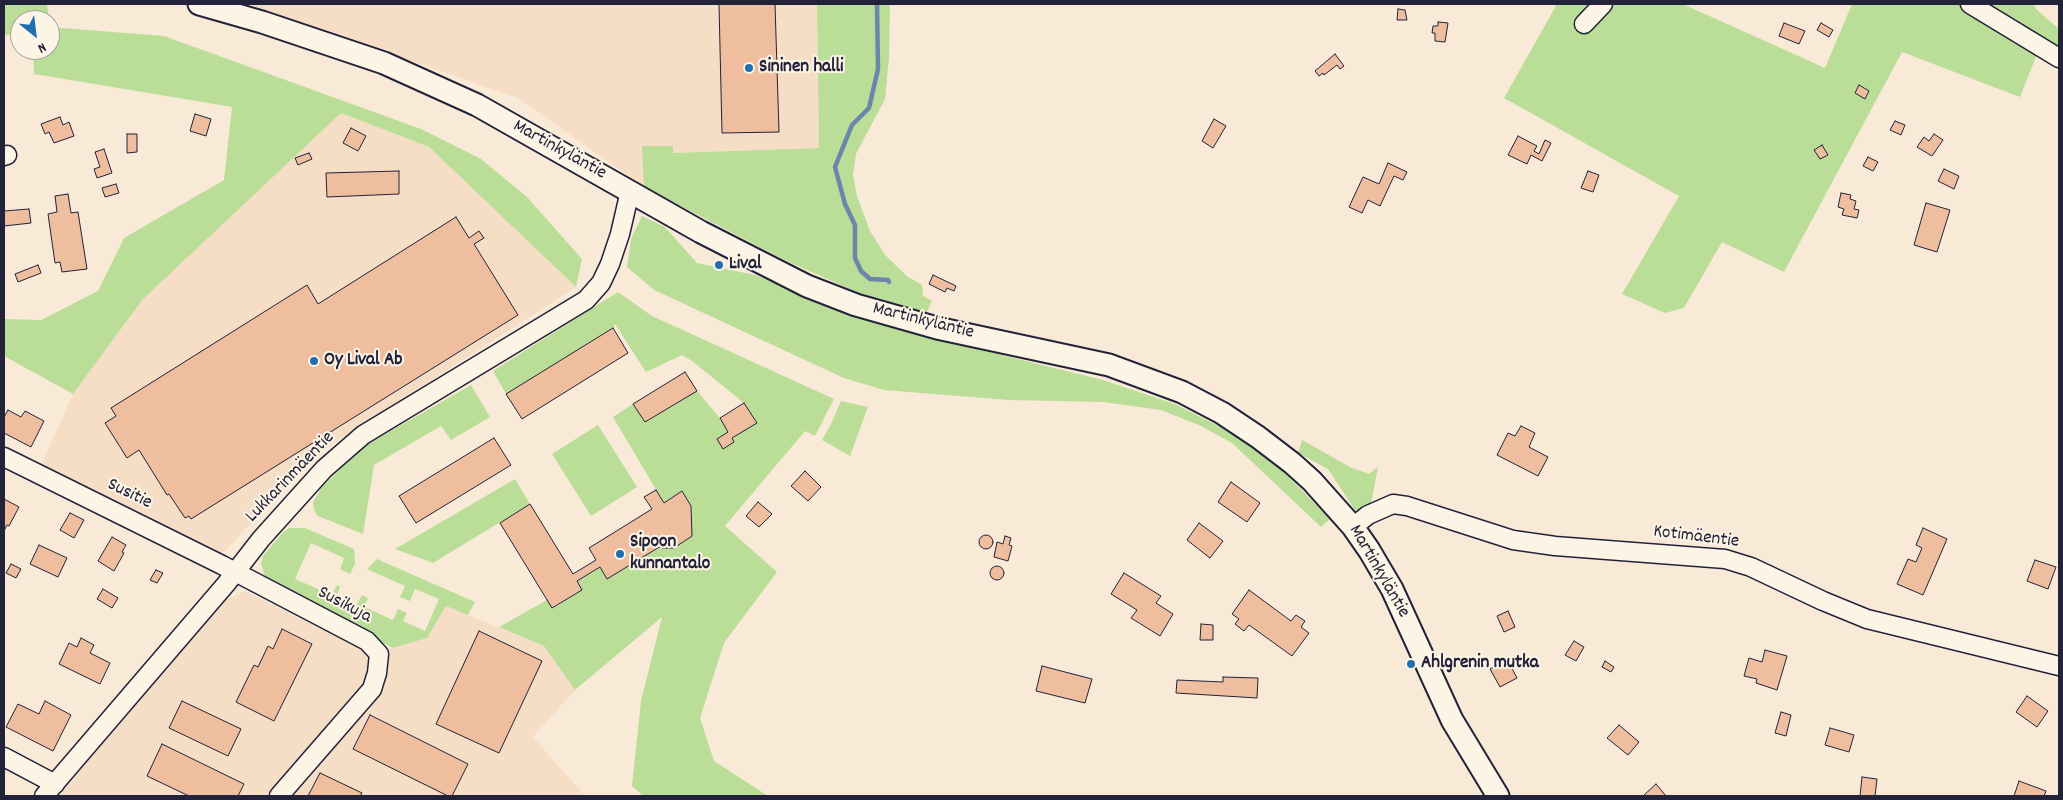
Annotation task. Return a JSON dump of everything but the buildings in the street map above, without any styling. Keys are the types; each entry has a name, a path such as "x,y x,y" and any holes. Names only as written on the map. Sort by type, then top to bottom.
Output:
{"street":[{"name":"Martinkyläntie","path":"200,4 262,22 384,63 477,105 701,232 807,286 856,306 937,328 1109,365 1182,392 1222,413 1258,436 1312,480 1353,527 1392,589 1452,720 1498,796"},
{"path":"1584,24 1604,4"},
{"path":"1970,4 2059,58"},
{"name":"Lukkarinmäentie","path":"49,790 235,573 261,539 324,469 363,436 586,300 601,283 610,264 620,234 630,191"},
{"name":"Susitie","path":"4,457 235,573"},
{"name":"Kotimäentie","path":"1353,527 1368,515 1392,504 1407,506 1513,540 1555,546 1726,559 1751,567 1823,601 1867,619 2059,666"},
{"name":"Susikuja","path":"235,573 367,641 379,654 377,672 372,689 279,796"},
{"path":"4,757 49,790"}],"shaded area":[{"path":"247,4 817,4 819,148 673,153 672,146 642,147 644,187 518,98"},
{"path":"341,113 429,147 576,287 317,454 221,555 40,468 73,394 147,294"},
{"path":"245,591 362,650 366,656 427,638 446,606 544,646 575,690 533,737 585,796 49,796 222,602"}],"green space":[{"path":"4,4 47,4 48,10 10,10 10,35 4,35"},
{"path":"817,4 890,4 889,58 885,99 856,154 853,175 857,196 870,231 885,255 908,277 922,285 923,296 932,301 926,314 861,294 785,260 644,187 642,146 673,146 673,153 819,148"},
{"path":"1557,4 1686,4 1825,68 1852,4 2033,4 2037,10 2059,29 2059,49 2043,39 2020,97 1902,52 1784,272 1722,242 1684,308 1665,313 1622,294 1679,196 1504,98"},
{"path":"60,28 164,36 421,129 481,159 527,197 582,259 576,287 429,147 341,113 143,299 73,394 4,356 4,319 41,320 98,291 124,238 224,180 232,107 34,74 33,60 60,60"},
{"path":"642,216 665,227 697,263 755,275 853,315 936,339 1103,380 1175,404 1238,436 1285,473 1330,519 1321,527 1232,443 1201,426 1161,410 1103,402 1009,400 884,390 844,378 654,290 627,267 631,239"},
{"path":"618,292 652,316 834,399 815,436 805,431 725,526 777,572 724,643 700,718 714,761 768,796 643,796 632,786 641,701 662,617 575,690 544,646 499,627 547,600 553,608 582,590 577,581 600,567 607,579 661,546 662,548 674,548 692,536 691,505 682,492 664,503 613,417 633,404 645,422 697,391 720,418 732,438 756,423 744,403 682,355 646,372 615,324 613,328 506,394 493,371"},
{"path":"471,385 490,417 451,440 441,426 374,465 363,534 318,516 314,510 313,502 322,487 363,447"},
{"path":"841,401 868,407 850,456 822,440"},
{"path":"598,425 637,487 591,516 552,454"},
{"path":"1302,440 1352,468 1369,474 1378,467 1371,503 1365,511 1355,510 1328,469 1298,453"},
{"path":"515,479 530,504 433,563 395,549"},
{"path":"289,528 305,528 354,549 355,564 350,574 340,569 344,558 311,543 295,579 332,595 337,585 340,587 336,597 356,606 362,595 368,598 364,607 393,620 398,609 407,613 403,621 425,631 439,599 415,589 410,601 400,597 405,586 367,569 377,559 475,602 468,615 446,606 427,638 393,648 270,583 264,574 261,563 263,556 283,532"}],"waterway":[{"path":"877,4 878,69 869,108 852,125 835,167 845,204 855,225 855,258 861,271 870,279 888,280 889,282"}],"place":[{"name":"Sininen halli","path":"749,68"},
{"name":"Lival","path":"719,265"},
{"name":"Oy Lival Ab","path":"314,361"},
{"name":"Sipoon kunnantalo","path":"620,554"},
{"name":"Ahlgrenin mutka","path":"1411,664"}]}
